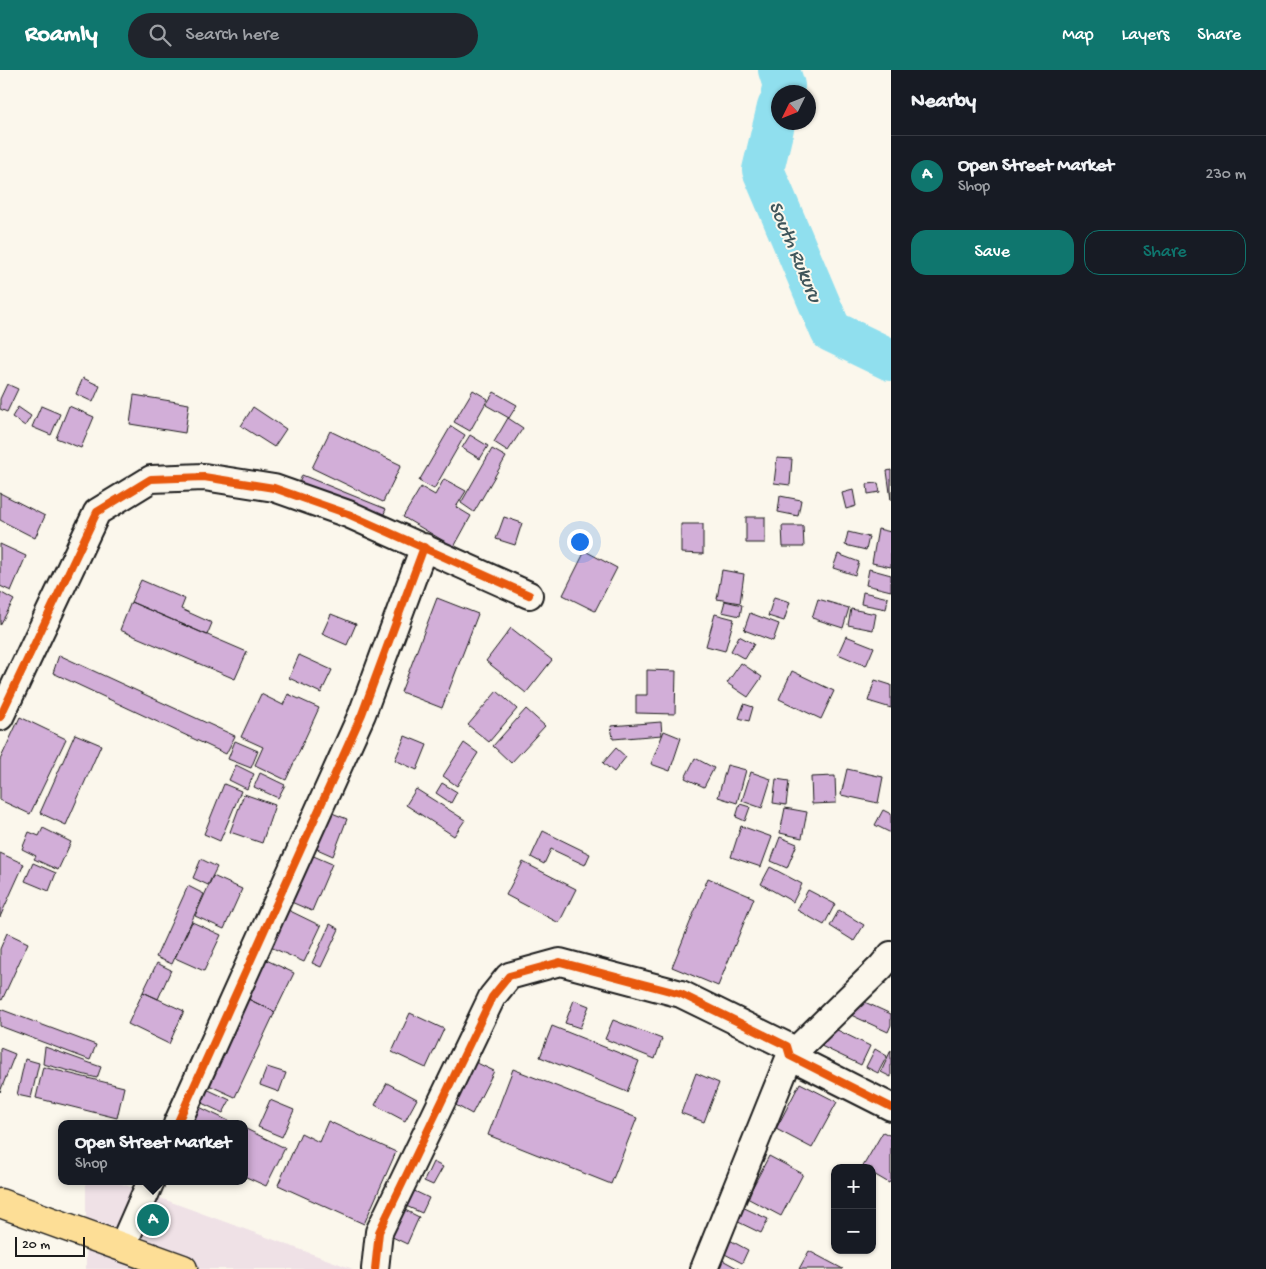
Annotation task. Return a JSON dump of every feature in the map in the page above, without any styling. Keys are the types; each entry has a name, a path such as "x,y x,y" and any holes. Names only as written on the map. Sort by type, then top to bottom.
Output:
{"main road":[{"path":"0,1203 183,1269"}],"street":[{"path":"0,717 97,512 151,479 204,477 274,488 348,514 529,595"},
{"path":"179,1120 362,714 424,547"},
{"path":"704,1269 790,1056 891,955"},
{"path":"375,1269 379,1232 492,997 509,976 560,962 681,994 787,1046 790,1056 891,1107"},
{"path":"122,1247 149,1185"}],"shaded area":[{"path":"86,1185 125,1185 353,1269 86,1269"}],"building":[{"path":"83,378 100,386 93,402 76,394"},
{"path":"7,384 18,389 7,412 0,409 0,399"},
{"path":"473,390 488,399 470,431 454,422"},
{"path":"494,392 517,405 509,418 486,405"},
{"path":"134,395 189,404 185,433 130,424"},
{"path":"41,406 60,414 51,435 32,427"},
{"path":"69,406 94,417 81,448 56,438"},
{"path":"18,407 31,416 25,426 12,417"},
{"path":"253,407 286,429 274,447 241,426"},
{"path":"508,418 523,428 508,451 494,442"},
{"path":"451,426 465,435 434,489 419,481"},
{"path":"330,431 401,465 383,502 312,468"},
{"path":"470,435 488,446 480,459 462,448"},
{"path":"492,449 506,457 474,512 461,503"},
{"path":"777,458 792,459 790,485 774,483"},
{"path":"891,470 891,500 887,471"},
{"path":"302,475 386,509 380,523 297,489"},
{"path":"444,479 466,491 456,507 471,516 454,547 403,517 421,487 435,495"},
{"path":"878,483 880,492 868,494 867,484"},
{"path":"853,490 856,506 846,509 842,493"},
{"path":"0,493 45,516 35,538 0,520"},
{"path":"780,496 801,500 798,516 778,512"},
{"path":"504,517 522,523 515,545 496,539"},
{"path":"746,517 765,517 765,543 746,543"},
{"path":"681,524 703,524 703,554 681,553"},
{"path":"782,526 803,526 804,547 783,547"},
{"path":"878,529 891,532 891,567 872,563"},
{"path":"848,532 869,537 866,550 845,545"},
{"path":"0,544 26,556 11,591 0,586"},
{"path":"585,551 617,568 595,611 563,595"},
{"path":"838,554 859,562 855,575 833,568"},
{"path":"869,569 891,575 891,591 866,585"},
{"path":"722,570 744,574 740,603 717,599"},
{"path":"141,580 185,599 181,609 212,623 207,635 131,602"},
{"path":"0,592 14,600 0,625"},
{"path":"863,592 888,598 886,609 861,604"},
{"path":"774,597 790,602 784,621 768,616"},
{"path":"437,598 478,614 442,708 401,692"},
{"path":"818,599 849,608 843,628 812,618"},
{"path":"725,601 742,605 740,616 722,612"},
{"path":"131,602 247,652 235,679 120,630"},
{"path":"851,609 876,614 873,630 848,625"},
{"path":"750,613 779,624 773,641 744,630"},
{"path":"331,614 356,624 347,645 322,634"},
{"path":"715,614 734,619 725,651 706,646"},
{"path":"511,628 552,660 526,693 486,661"},
{"path":"739,636 754,644 745,659 731,651"},
{"path":"846,636 874,647 866,666 838,654"},
{"path":"59,655 235,736 226,754 53,673"},
{"path":"299,655 332,670 321,693 289,678"},
{"path":"741,663 762,677 748,697 727,683"},
{"path":"647,670 676,671 675,714 636,713 636,695 647,695"},
{"path":"792,671 834,691 821,719 779,699"},
{"path":"875,680 891,685 891,708 868,701"},
{"path":"497,691 517,709 489,742 468,725"},
{"path":"261,694 283,705 288,694 319,708 286,780 255,765 263,747 241,737"},
{"path":"744,704 753,707 749,721 739,718"},
{"path":"526,709 545,726 511,763 493,746"},
{"path":"20,717 66,739 30,814 0,800 0,760"},
{"path":"661,722 662,735 613,739 611,726"},
{"path":"664,731 681,738 670,771 651,764"},
{"path":"75,734 101,745 66,825 40,813"},
{"path":"405,736 427,745 417,770 395,760"},
{"path":"235,741 258,751 251,768 228,759"},
{"path":"464,743 478,753 457,786 443,776"},
{"path":"616,748 626,757 614,772 603,763"},
{"path":"695,758 714,768 704,787 685,778"},
{"path":"236,765 254,774 247,789 229,780"},
{"path":"727,765 746,770 737,803 718,797"},
{"path":"847,769 883,777 878,803 841,795"},
{"path":"751,772 771,779 762,808 742,801"},
{"path":"260,773 285,785 278,798 254,787"},
{"path":"835,776 836,803 812,804 811,777"},
{"path":"776,779 789,781 786,805 773,803"},
{"path":"442,783 457,792 451,803 436,793"},
{"path":"224,784 241,791 220,841 204,834"},
{"path":"416,789 465,820 454,836 406,805"},
{"path":"244,794 275,805 262,843 230,832"},
{"path":"740,804 750,807 745,821 736,817"},
{"path":"785,808 807,812 802,838 780,833"},
{"path":"322,809 347,819 333,856 308,845"},
{"path":"883,810 891,814 891,833 875,825"},
{"path":"741,826 772,837 761,867 731,857"},
{"path":"43,828 71,842 58,870 34,859 36,856 22,849 29,832 39,836"},
{"path":"543,831 590,854 585,865 551,849 544,864 531,857"},
{"path":"780,837 797,844 787,868 771,861"},
{"path":"302,851 332,864 312,911 282,898"},
{"path":"0,853 24,864 0,917"},
{"path":"201,859 217,867 208,885 193,878"},
{"path":"523,862 576,889 559,923 506,895"},
{"path":"33,863 56,873 49,891 25,881"},
{"path":"770,867 802,884 793,902 761,884"},
{"path":"213,876 242,889 224,929 195,916"},
{"path":"708,878 754,898 718,986 672,967"},
{"path":"188,886 204,894 172,964 156,957"},
{"path":"808,890 835,904 824,925 797,910"},
{"path":"284,908 321,926 304,962 266,945"},
{"path":"839,910 864,925 854,941 830,926"},
{"path":"192,922 221,935 204,971 175,958"},
{"path":"330,924 339,929 321,967 312,963"},
{"path":"7,933 28,943 2,1000 0,999 0,949"},
{"path":"260,957 294,973 275,1012 242,996"},
{"path":"157,963 171,970 158,999 143,992"},
{"path":"143,992 184,1011 169,1044 128,1024"},
{"path":"242,996 275,1012 235,1097 202,1082"},
{"path":"858,999 891,1014 891,1025 888,1032 851,1015"},
{"path":"574,1000 589,1006 580,1028 565,1023"},
{"path":"0,1009 96,1045 90,1060 0,1026"},
{"path":"410,1013 444,1029 426,1068 392,1052"},
{"path":"613,1020 662,1039 655,1059 605,1039"},
{"path":"552,1026 639,1061 627,1092 540,1057"},
{"path":"829,1026 870,1046 861,1065 819,1045"},
{"path":"45,1047 101,1067 97,1078 43,1064"},
{"path":"0,1048 15,1054 0,1092"},
{"path":"875,1049 887,1056 878,1073 866,1067"},
{"path":"891,1050 891,1077 881,1072"},
{"path":"25,1059 39,1063 31,1098 17,1095"},
{"path":"473,1061 494,1071 472,1114 452,1103"},
{"path":"43,1067 124,1087 117,1118 36,1098"},
{"path":"267,1067 286,1073 279,1092 260,1085"},
{"path":"513,1069 637,1118 611,1184 488,1135"},
{"path":"696,1073 719,1083 704,1122 681,1113"},
{"path":"387,1083 417,1099 405,1121 375,1105"},
{"path":"800,1083 837,1102 812,1148 776,1129"},
{"path":"198,1085 230,1100 223,1113 191,1098"},
{"path":"270,1100 294,1110 282,1137 258,1127"},
{"path":"191,1103 227,1120 183,1120"},
{"path":"328,1121 396,1152 364,1224 278,1185 301,1133 319,1142"},
{"path":"248,1130 285,1148 266,1186 248,1178"},
{"path":"883,1132 891,1136 891,1180 889,1183 876,1175 876,1164 864,1164"},
{"path":"769,1156 803,1174 781,1216 747,1198"},
{"path":"433,1162 443,1167 433,1185 424,1181"},
{"path":"406,1187 429,1198 422,1213 399,1203"},
{"path":"738,1205 768,1219 761,1233 732,1219"},
{"path":"397,1206 419,1217 407,1244 384,1233"},
{"path":"724,1237 748,1250 742,1263 717,1250"},
{"path":"809,1251 843,1269 799,1269"},
{"path":"715,1256 739,1269 708,1269"}],"waterway":[{"name":"South Rukuru","path":"779,70 784,85"},
{"name":"South Rukuru","path":"773,130 763,170 831,331 891,360"}],"cycle path":[{"path":"0,717 97,512 151,479 204,477 274,488 348,514 529,595"},
{"path":"179,1120 362,714 424,547"},
{"path":"375,1269 379,1232 492,997 509,976 560,962 681,994 787,1046 790,1056 891,1107"}],"place":[{"name":"Open Street Market","path":"153,1220"}]}
